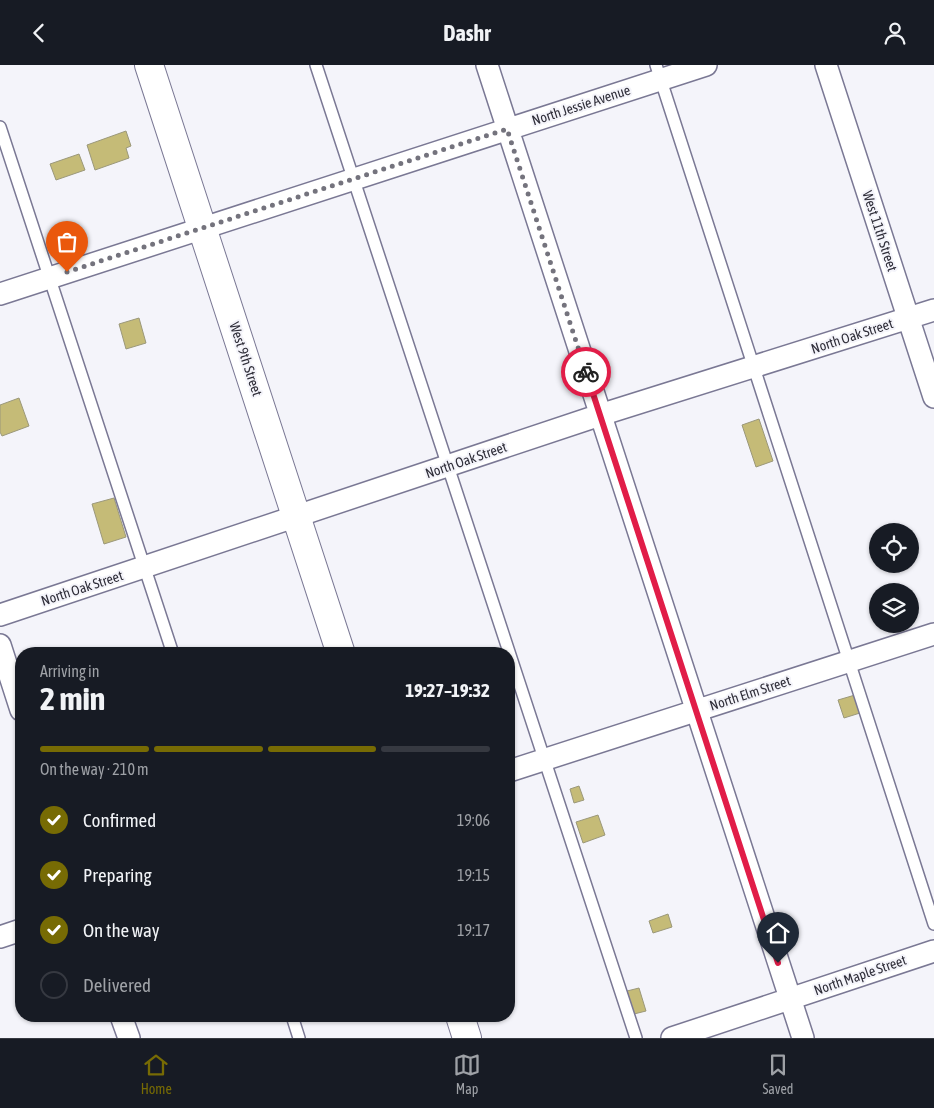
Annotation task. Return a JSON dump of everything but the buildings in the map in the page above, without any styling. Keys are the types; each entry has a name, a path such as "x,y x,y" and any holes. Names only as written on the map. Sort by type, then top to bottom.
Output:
{"street":[{"name":"West 9th Street","path":"149,65 340,647"},
{"path":"487,65 803,1038"},
{"name":"North Jessie Avenue","path":"0,294 507,129 659,72 706,65"},
{"name":"West 11th Street","path":"826,65 934,397"},
{"name":"North Oak Street","path":"0,615 600,415 934,310"},
{"name":"North Elm Street","path":"515,769 934,634"},
{"path":"0,645 15,691"},
{"path":"0,937 15,932"},
{"name":"North Maple Street","path":"672,1038 934,951"},
{"path":"124,1022 128,1038"},
{"path":"462,1022 467,1038"}],"lane":[{"path":"316,65 508,647"},
{"path":"659,72 934,924"},
{"path":"0,127 171,647"},
{"path":"515,669 636,1038"},
{"path":"294,1022 299,1038"}],"way so far":[{"path":"67,272 507,129 586,372"}],"route":[{"path":"586,372 778,963"}]}
